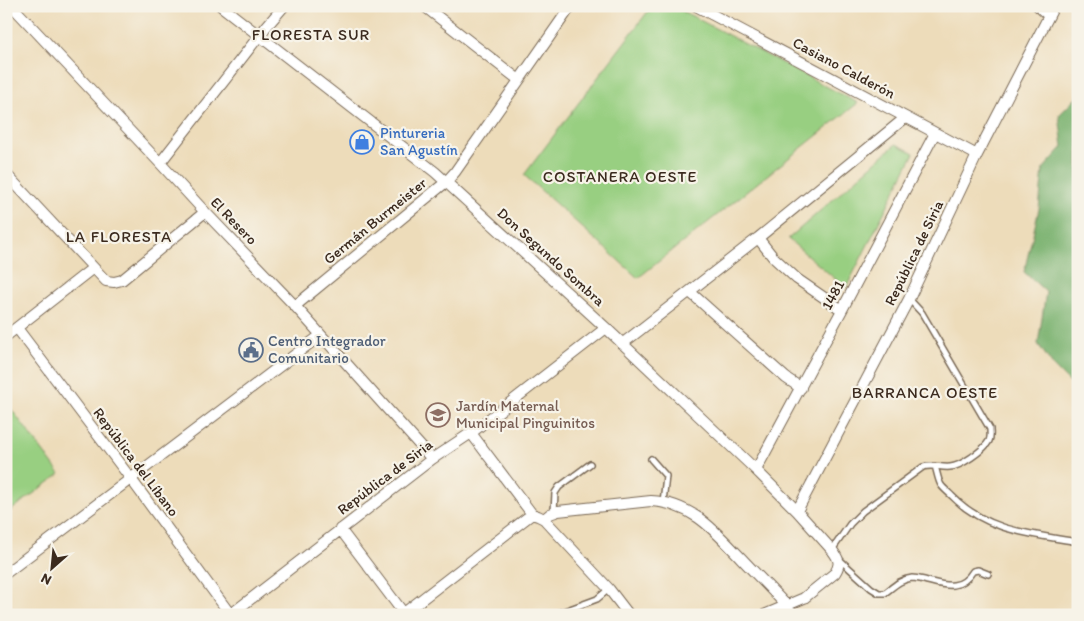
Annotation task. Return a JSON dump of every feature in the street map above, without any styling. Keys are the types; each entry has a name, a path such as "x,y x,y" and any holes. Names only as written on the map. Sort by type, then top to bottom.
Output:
{"street":[{"name":"El Resero","path":"12,6 295,306 432,459"},
{"name":"Don Segundo Sombra","path":"220,6 435,172 606,328 756,470 797,511 835,554"},
{"path":"160,163 284,6"},
{"path":"424,6 519,80"},
{"name":"Germán Burmeister","path":"295,306 446,182 455,172 571,6"},
{"name":"Casiano Calderón","path":"696,6 977,155"},
{"path":"1038,6 1052,11"},
{"name":"República de Siria","path":"797,511 910,299 977,155 1052,11"},
{"path":"622,344 758,238 905,118"},
{"name":"1481","path":"756,470 935,133"},
{"path":"6,174 106,281 122,280 205,212"},
{"path":"758,238 773,257 797,279 842,310"},
{"path":"6,336 93,268"},
{"path":"690,292 786,378 800,388"},
{"name":"República del Líbano","path":"17,328 131,479 230,615"},
{"name":"República de Siria","path":"230,615 340,529 432,459 471,433 606,328"},
{"path":"6,573 321,335"},
{"path":"471,433 532,514 544,519 609,589 629,615"},
{"path":"544,519 554,512 651,501 682,508 712,528 787,606"},
{"path":"340,529 404,614 532,514"},
{"path":"764,615 804,598 835,573 839,563 835,554"}],"lane":[{"path":"910,299 922,313 990,429 989,441 960,465 951,468 929,465 923,468 862,512 850,524 835,554 871,588 885,594 898,582 914,578 953,586 962,584 973,571 978,570 988,574"},
{"path":"651,459 666,476 662,502"},
{"path":"554,512 555,493 559,487 590,464"},
{"path":"936,466 941,485 960,504 977,516 1006,529 1078,542"},
{"path":"553,615 596,599 609,589"},
{"path":"787,606 797,615"}],"green space":[{"path":"652,6 673,6 858,103 638,278 524,175"},
{"path":"1078,96 1078,391 1054,367 1038,344 1046,292 1024,272 1039,209 1043,169 1063,147 1059,115"},
{"path":"896,144 914,153 846,288 788,239"},
{"path":"6,402 60,474 6,514"}],"place":[{"name":"Pintureria San Agustín","path":"362,142"},
{"name":"Centro Integrador Comunitario","path":"251,350"},
{"name":"Jardín Maternal Municipal Pinguinitos","path":"438,415"}],"district":[{"name":"FLORESTA SUR","path":"311,34"},
{"name":"COSTANERA OESTE","path":"620,176"},
{"name":"LA FLORESTA","path":"119,236"},
{"name":"BARRANCA OESTE","path":"925,392"}]}
